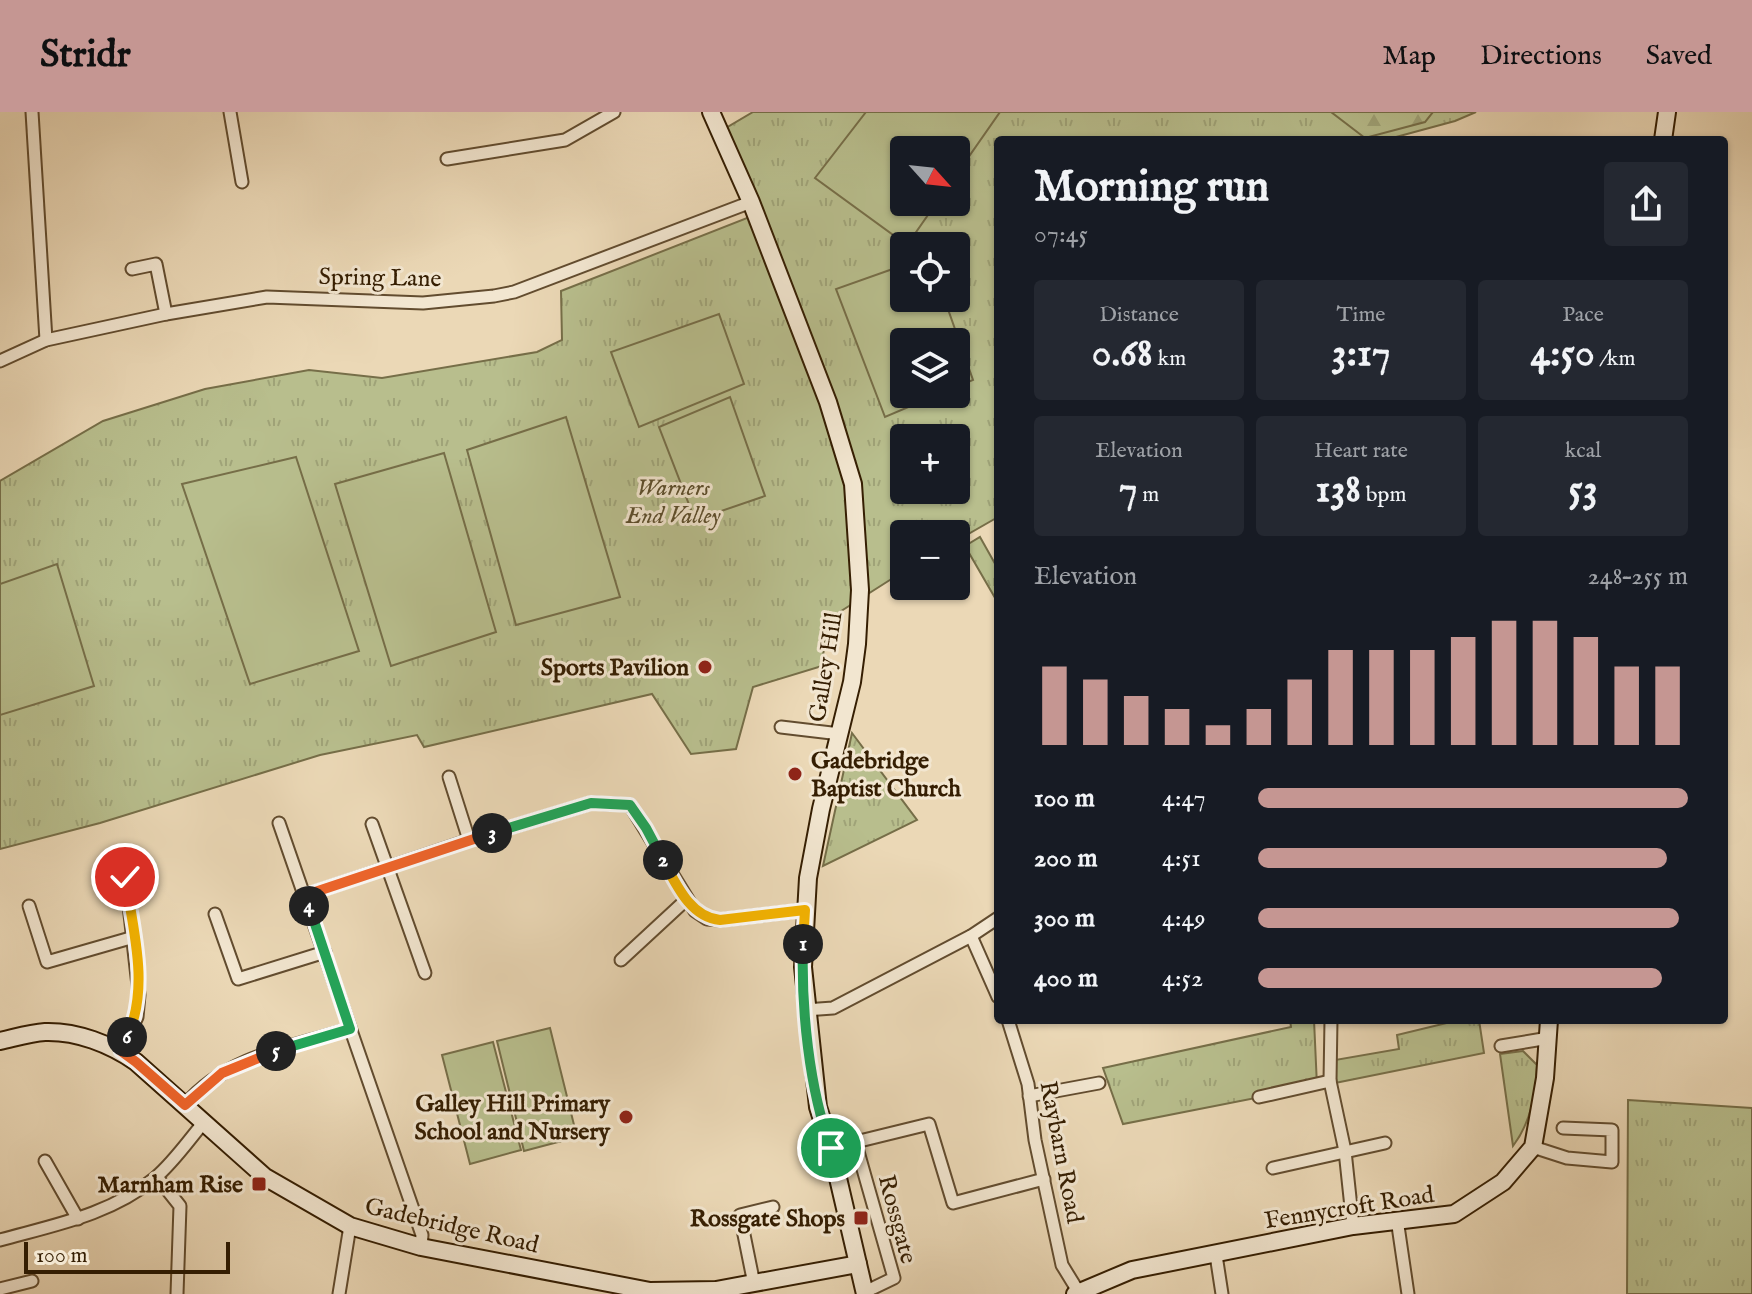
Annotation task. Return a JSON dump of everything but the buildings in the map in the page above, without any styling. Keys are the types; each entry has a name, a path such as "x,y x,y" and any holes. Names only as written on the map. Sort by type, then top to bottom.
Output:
{"street":[{"path":"32,112 46,340"},
{"path":"230,112 242,182"},
{"path":"447,159 565,140 614,112"},
{"name":"Galley Hill","path":"711,112 751,202 828,402 853,484 860,590 852,682 821,809 808,878 803,967 805,1010 818,1107 831,1148 865,1293"},
{"path":"1664,136 1667,112"},
{"name":"Spring Lane","path":"0,361 46,340 166,314 267,297 423,303 494,296 529,286 751,202"},
{"path":"132,269 156,264 166,314"},
{"path":"781,727 840,734"},
{"path":"449,777 469,840"},
{"path":"306,895 591,803 630,805 695,911 707,919 805,910"},
{"path":"279,823 422,1235 421,1247"},
{"path":"372,824 425,973"},
{"path":"121,1051 137,1017 139,995 124,861"},
{"path":"621,960 687,899"},
{"path":"29,906 47,962 134,937"},
{"path":"215,914 238,979 325,952"},
{"path":"805,1010 833,1008 971,936 994,921"},
{"path":"971,936 994,988"},
{"name":"Raybarn Road","path":"1010,1024 1029,1096 1035,1140 1062,1265 1076,1292"},
{"path":"1331,1024 1330,1081 1345,1151 1353,1226"},
{"path":"1549,1024 1533,1147 1567,1158 1612,1162 1612,1130 1563,1128"},
{"path":"185,1105 222,1073 257,1057 350,1029"},
{"name":"Gadebridge Road","path":"0,1041 46,1032 90,1038 121,1051 265,1177 350,1226 421,1247 650,1291 716,1292 858,1264"},
{"path":"1501,1046 1549,1038"},
{"path":"1259,1097 1330,1081"},
{"path":"1029,1096 1099,1083"},
{"path":"0,1240 78,1219 118,1204 157,1177 204,1122"},
{"path":"831,1148 929,1124 953,1203 1044,1179"},
{"name":"Rossgate","path":"855,1141 894,1278 865,1293"},
{"path":"1273,1168 1385,1143"},
{"name":"Fennycroft Road","path":"1076,1292 1132,1270 1353,1226 1454,1214 1503,1182 1533,1147"},
{"path":"45,1161 78,1219"},
{"path":"157,1177 180,1206 177,1294"},
{"path":"754,1284 740,1215 773,1207"},
{"path":"1397,1219 1408,1294"},
{"path":"339,1294 350,1226"},
{"path":"1216,1255 1222,1294"},
{"path":"0,1289 32,1281"}],"green space":[{"name":"Warners End Valley","path":"753,112 1476,112 1400,136 994,136 994,519 970,533 970,520 890,520 890,580 827,620 822,666 753,687 736,749 691,754 652,694 424,747 417,735 320,755 100,823 0,849 0,481 103,421 205,389 309,370 382,378 537,352 562,340 561,291 760,213 726,128"},
{"path":"866,112 1000,112 970,155 970,136 890,136 890,216 927,216 916,232 890,233 815,178"},
{"path":"1331,112 1433,112 1425,122 1362,136"},
{"path":"890,270 890,312 949,312 955,328 890,328 890,408 906,408 885,417 836,289"},
{"path":"719,314 744,384 639,427 611,352"},
{"path":"730,397 765,496 695,520 659,427"},
{"path":"566,417 620,597 516,625 467,450"},
{"path":"444,453 496,632 391,666 335,484"},
{"path":"296,457 359,651 250,684 182,484"},
{"path":"980,537 994,562 994,596 970,555 970,543"},
{"path":"57,564 94,686 0,715 0,584"},
{"path":"852,733 917,820 823,866"},
{"path":"1291,1024 1314,1024 1317,1086 1123,1124 1103,1068 1291,1027"},
{"path":"1442,1024 1480,1024 1484,1053 1335,1083 1335,1060 1399,1049 1397,1035"},
{"path":"550,1028 577,1137 524,1151 497,1041"},
{"path":"493,1042 521,1150 470,1164 442,1055"},
{"path":"1523,1051 1537,1065 1535,1087 1528,1117 1513,1146 1500,1054"},
{"path":"1628,1100 1752,1108 1752,1294 1627,1294"}],"place":[{"name":"Sports Pavilion","path":"705,667"},
{"name":"Gadebridge Baptist Church","path":"795,774"},
{"name":"Galley Hill Primary School and Nursery","path":"626,1117"},
{"name":"Marnham Rise","path":"259,1184"},
{"name":"Rossgate Shops","path":"861,1218"}],"route":[{"path":"125,877 139,995 137,1017 121,1051 185,1105 222,1073 257,1057 350,1029 306,895 591,803 630,805 695,911 707,919 805,910 805,1010 818,1107 831,1148"}]}
